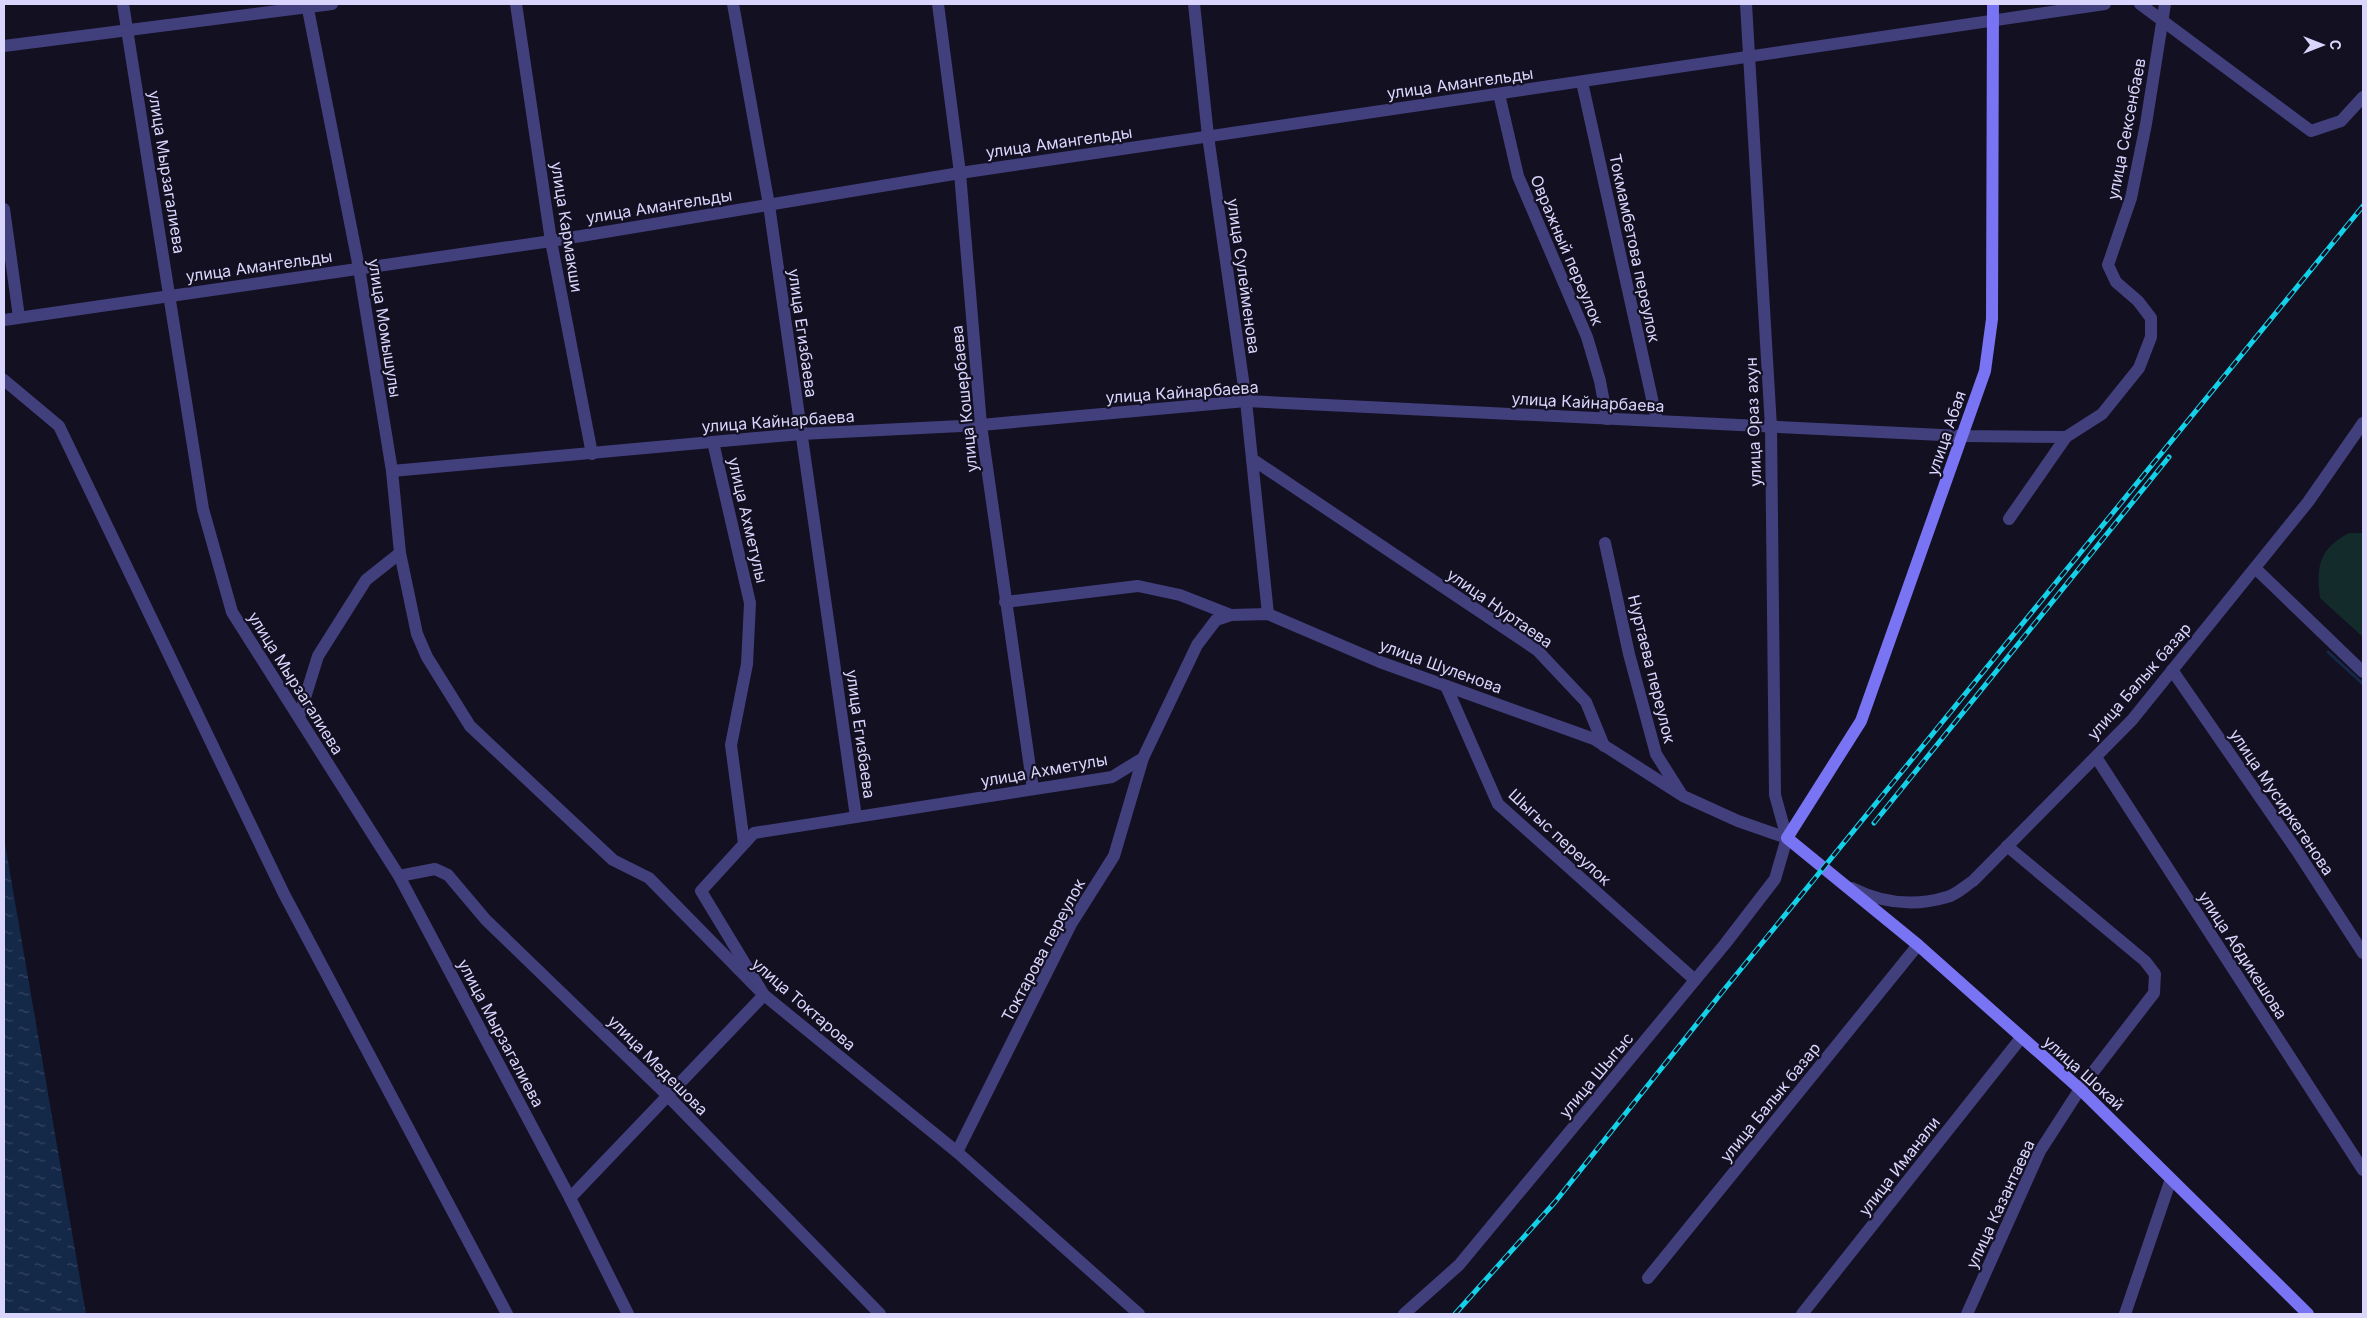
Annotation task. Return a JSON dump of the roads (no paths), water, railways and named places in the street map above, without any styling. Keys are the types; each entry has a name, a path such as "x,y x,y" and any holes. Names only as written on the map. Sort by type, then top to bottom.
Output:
{"street":[{"name":"улица Мырзагалиева","path":"123,4 203,509 232,612 399,876 570,1198 628,1314"},
{"path":"4,46 307,5 332,4"},
{"name":"улица Кармакши","path":"516,4 551,241 592,454"},
{"name":"улица Егизбаева","path":"733,4 769,205 856,817"},
{"name":"улица Кошербаева","path":"938,4 960,173 981,425 1033,789"},
{"name":"улица Сулейменова","path":"1194,4 1208,136 1246,401 1268,614"},
{"name":"улица Ораз ахун","path":"1746,4 1771,427 1775,795 1787,838"},
{"name":"улица Абая","path":"1787,838 1861,721 1985,371 1992,319 1993,4"},
{"name":"улица Амангельды","path":"4,320 551,241 960,173 2105,4"},
{"path":"2140,4 2311,130 2341,120 2363,97"},
{"name":"улица Сексенбаев","path":"2009,519 2066,437 2102,414 2122,391 2139,368 2151,337 2151,318 2138,301 2116,282 2108,265 2131,198 2164,21 2165,4"},
{"name":"улица Момышулы","path":"307,5 359,268 392,471 400,553 417,634 427,657"},
{"name":"Токмамбетова переулок","path":"1582,82 1657,422"},
{"name":"Овражный переулок","path":"1498,94 1518,176 1587,337 1600,381 1607,419"},
{"path":"4,210 19,317"},
{"path":"4,380 58,426 284,894 507,1314"},
{"name":"улица Кайнарбаева","path":"392,471 801,434 981,425 1246,401 1962,436 2066,437"},
{"name":"улица Балык базар","path":"1840,882 1872,898 1903,904 1948,897 1973,881 2132,720 2308,502 2363,423"},
{"name":"улица Ахметулы","path":"713,442 750,603 747,664 731,745 744,843"},
{"name":"улица Нуртаева","path":"1252,459 1537,650 1586,702 1604,746"},
{"name":"Нуртаева переулок","path":"1605,543 1629,654 1656,754 1683,796"},
{"path":"298,717 318,656 366,580 400,553"},
{"path":"2255,568 2363,672"},
{"path":"1005,602 1138,586 1180,595 1232,615"},
{"path":"1142,758 1197,645 1216,620 1232,615 1268,614"},
{"name":"улица Шуленова","path":"1268,614 1380,662 1594,739 1604,746"},
{"name":"улица Токтарова","path":"427,657 470,726 613,860 649,878 764,995 957,1152 1140,1314"},
{"name":"улица Мусиркегенова","path":"2172,670 2297,850 2363,953"},
{"name":"Шыгыс переулок","path":"1446,686 1498,804 1695,980"},
{"path":"1604,746 1683,796 1738,821 1787,838"},
{"name":"улица Абдикешова","path":"2096,757 2363,1170"},
{"name":"улица Ахметулы","path":"764,995 702,891 754,833 1112,777 1142,758"},
{"name":"Токтарова переулок","path":"957,1152 1071,924 1114,856 1142,758"},
{"name":"улица Шокай","path":"1787,838 1918,945 2080,1089 2308,1314"},
{"name":"улица Шыгыс","path":"1404,1314 1459,1265 1695,980 1775,880 1787,838"},
{"name":"улица Казантаева","path":"1967,1314 2040,1151 2080,1089 2154,993 2155,974 2145,961 2007,846"},
{"name":"улица Медешова","path":"399,876 435,870 448,875 486,920 667,1095 880,1314"},
{"name":"улица Балык базар","path":"1648,1278 1918,945"},
{"path":"570,1198 764,995"},
{"name":"улица Иманали","path":"1802,1314 2021,1038"},
{"path":"2125,1314 2171,1178"}],"water":[{"path":"4,838 86,1314 4,1314"}],"waterway":[{"path":"2328,652 2363,684"}],"railway":[{"path":"1455,1314 1555,1202 1723,991 2363,206"},
{"path":"1874,823 2169,457"}]}
